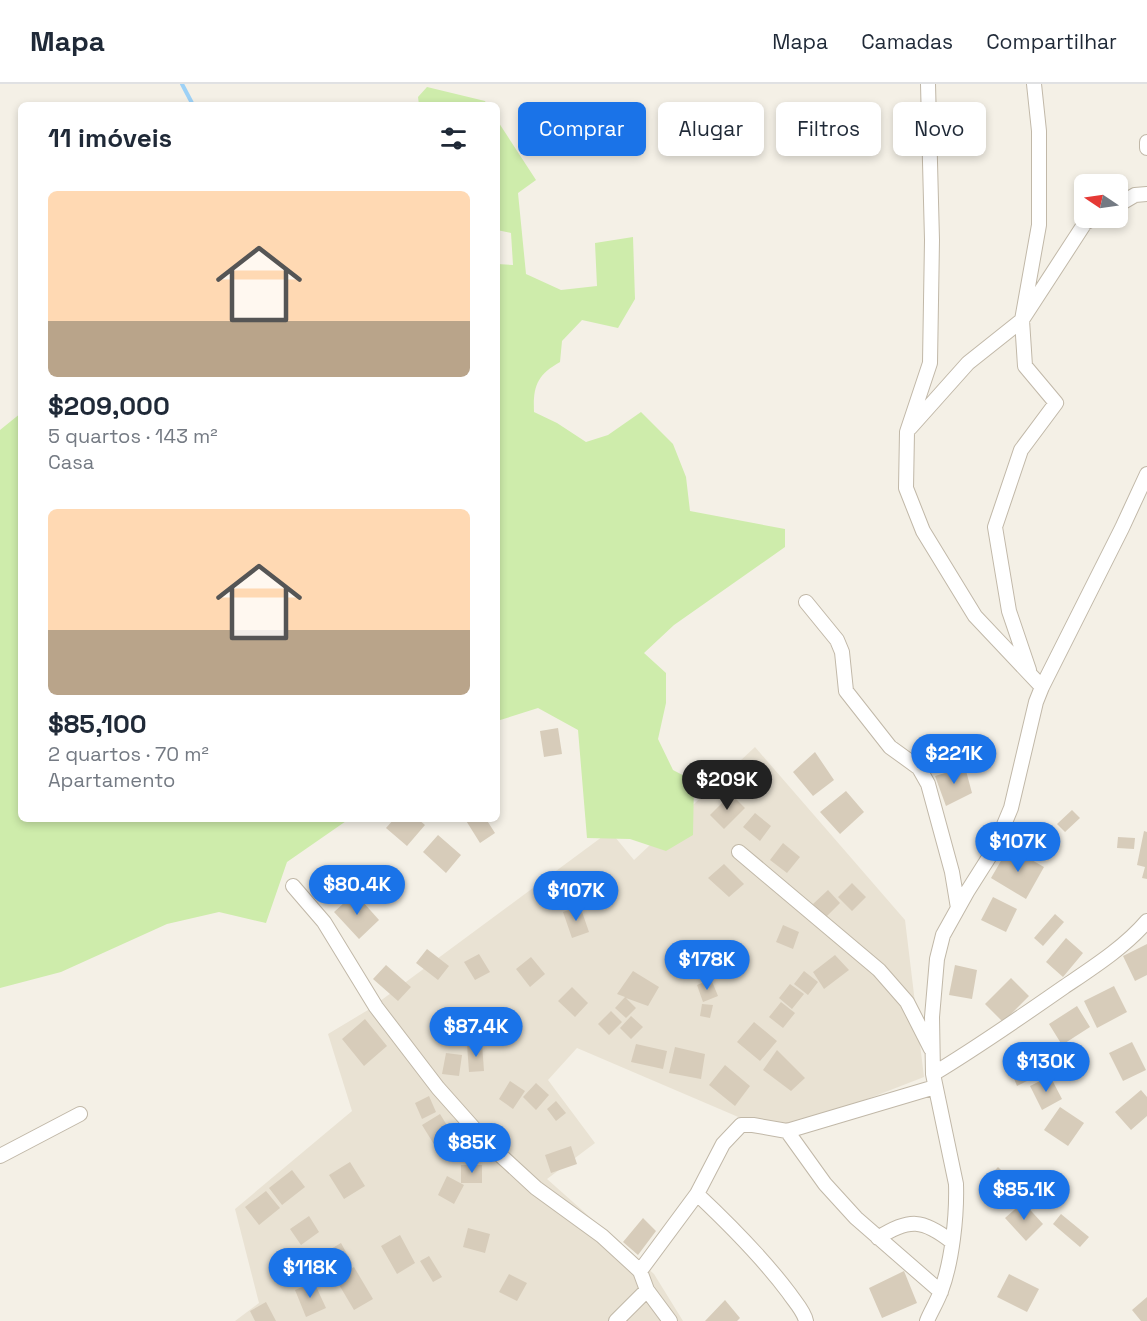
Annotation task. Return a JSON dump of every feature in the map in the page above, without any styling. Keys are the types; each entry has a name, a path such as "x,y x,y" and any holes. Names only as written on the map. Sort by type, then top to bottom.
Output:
{"street":[{"path":"928,84 932,240 930,363 907,432 906,488 922,531 975,616 1042,687"},
{"path":"1031,675 1010,611 995,527 1021,450 1056,403 1025,366 1023,320 1039,225 1039,131 1034,84"},
{"path":"1147,142 1147,148"},
{"path":"1128,199 1135,195 1147,194"},
{"path":"907,432 968,363 1023,320 1082,228"},
{"path":"924,1320 941,1292 955,1221 956,1184 934,1080 932,1051 937,959 943,935 993,851 1011,808 1036,702 1042,687 1126,521 1147,474"},
{"path":"806,602 837,640 842,652 846,691 890,747 923,772 952,872 958,908"},
{"path":"739,852 879,970 907,1002 932,1051"},
{"path":"294,885 324,922 376,1007 438,1088 486,1142 536,1188 602,1236 640,1271 647,1290 670,1321"},
{"path":"640,1271 698,1194 723,1144 741,1125 787,1131 934,1080 1111,954 1147,921"},
{"path":"0,1156 80,1114"},
{"path":"787,1131 825,1184 856,1218 941,1292"},
{"path":"698,1194 740,1234 799,1306 806,1321"},
{"path":"878,1238 896,1226 910,1223 937,1230 952,1242"},
{"path":"616,1321 647,1290"}],"shaded area":[{"path":"755,747 905,920 924,1077 798,1126 764,1128 577,1048 548,1080 595,1143 547,1179 654,1274 683,1321 235,1321 259,1303 235,1209 352,1111 328,1034 368,1010 610,831 634,860"}],"green space":[{"path":"427,87 486,102 419,102 418,97"},
{"path":"500,125 518,152 518,156 520,156 536,180 518,193 526,274 561,290 597,286 595,243 633,237 635,299 618,328 582,320 562,341 560,362 546,372 538,382 534,395 534,412 557,423 586,442 608,435 641,412 673,444 686,477 690,511 785,529 785,547 674,625 644,653 666,673 666,703 658,739 673,770 694,781 693,835 666,851 630,839 587,838 578,730 538,708 500,720 500,264 513,265 511,233 500,231"},
{"path":"18,415 18,822 345,822 287,862 266,923 219,912 167,924 61,972 0,988 0,430"}],"building":[{"path":"558,728 562,754 544,757 540,731"},
{"path":"815,752 834,780 813,796 793,772"},
{"path":"965,767 972,793 946,806 935,776"},
{"path":"846,791 864,812 840,834 820,812"},
{"path":"731,794 745,808 724,829 710,815"},
{"path":"1072,810 1080,818 1065,832 1057,824"},
{"path":"755,813 771,826 760,841 743,827"},
{"path":"391,822 422,822 425,825 407,846 386,828"},
{"path":"467,822 488,822 495,833 480,843"},
{"path":"1144,831 1147,832 1147,879 1142,878 1145,867 1137,865"},
{"path":"438,835 461,855 446,873 423,852"},
{"path":"1118,837 1135,838 1134,849 1117,848"},
{"path":"783,843 800,857 787,873 770,860"},
{"path":"1009,847 1044,867 1026,899 991,878"},
{"path":"724,864 744,884 729,897 708,878"},
{"path":"852,883 866,897 852,911 838,897"},
{"path":"828,890 840,903 826,917 813,904"},
{"path":"355,893 379,920 359,939 334,912"},
{"path":"993,897 1017,909 1006,932 981,920"},
{"path":"580,906 589,932 572,938 563,912"},
{"path":"1055,914 1064,922 1043,946 1034,938"},
{"path":"783,925 799,932 793,949 776,942"},
{"path":"1066,938 1083,953 1063,977 1046,962"},
{"path":"1147,944 1147,975 1135,981 1123,956"},
{"path":"427,949 449,966 438,980 416,963"},
{"path":"479,954 490,972 475,980 464,962"},
{"path":"835,955 849,970 824,989 813,972"},
{"path":"531,957 545,974 530,987 516,969"},
{"path":"386,965 411,987 398,1001 373,979"},
{"path":"955,965 977,970 972,999 949,995"},
{"path":"633,971 659,987 648,1006 626,998 636,1008 626,1018 615,1008 625,997 617,994"},
{"path":"804,971 818,982 808,995 794,984"},
{"path":"1011,978 1029,996 1003,1022 985,1004"},
{"path":"711,979 718,996 703,1002 697,985"},
{"path":"790,984 804,994 792,1009 779,998"},
{"path":"1114,986 1127,1012 1097,1028 1084,1001"},
{"path":"572,987 588,1003 575,1017 558,1001"},
{"path":"781,1002 795,1013 783,1028 769,1017"},
{"path":"702,1004 713,1005 710,1018 700,1016"},
{"path":"1077,1006 1090,1027 1062,1045 1049,1024"},
{"path":"611,1011 622,1022 609,1035 598,1024"},
{"path":"631,1016 643,1027 631,1039 620,1028"},
{"path":"365,1019 387,1046 364,1066 342,1039"},
{"path":"754,1022 777,1041 760,1061 737,1042"},
{"path":"1132,1042 1146,1070 1123,1081 1109,1053"},
{"path":"482,1043 484,1071 469,1072 467,1044"},
{"path":"636,1044 667,1051 663,1069 631,1062"},
{"path":"675,1047 705,1054 701,1079 669,1073"},
{"path":"777,1050 805,1078 791,1091 763,1070"},
{"path":"446,1053 462,1055 459,1076 442,1074"},
{"path":"725,1065 750,1086 735,1106 709,1085"},
{"path":"1034,1066 1039,1075 1017,1086 1013,1076"},
{"path":"1050,1076 1062,1099 1042,1110 1030,1086"},
{"path":"510,1081 525,1091 513,1109 499,1099"},
{"path":"536,1083 549,1095 536,1110 523,1097"},
{"path":"1141,1090 1147,1097 1147,1116 1131,1130 1115,1112"},
{"path":"429,1096 436,1112 422,1119 415,1103"},
{"path":"556,1101 566,1113 556,1121 547,1109"},
{"path":"1060,1107 1084,1123 1068,1146 1044,1130"},
{"path":"440,1114 453,1135 435,1146 422,1125"},
{"path":"571,1146 577,1164 551,1173 545,1155"},
{"path":"350,1162 365,1186 344,1199 329,1175"},
{"path":"461,1165 482,1165 482,1183 461,1183"},
{"path":"998,1167 1020,1189 1000,1209 979,1187"},
{"path":"292,1170 305,1187 282,1205 269,1188"},
{"path":"447,1176 464,1185 454,1204 438,1195"},
{"path":"266,1191 280,1208 259,1225 245,1207"},
{"path":"1023,1202 1043,1224 1026,1241 1005,1218"},
{"path":"1061,1214 1089,1237 1080,1247 1053,1224"},
{"path":"309,1216 319,1232 301,1245 290,1229"},
{"path":"643,1218 656,1231 638,1255 623,1242"},
{"path":"468,1228 490,1234 485,1253 463,1247"},
{"path":"400,1235 415,1263 397,1274 381,1246"},
{"path":"341,1243 352,1263 336,1272 324,1253"},
{"path":"429,1256 442,1277 433,1282 420,1261"},
{"path":"354,1267 373,1299 354,1310 335,1278"},
{"path":"904,1271 917,1303 882,1318 869,1288"},
{"path":"509,1274 527,1283 517,1301 499,1292"},
{"path":"1009,1274 1039,1289 1027,1312 997,1297"},
{"path":"314,1282 326,1308 306,1317 295,1290"},
{"path":"1147,1297 1147,1321 1141,1321 1132,1310"},
{"path":"725,1300 740,1318 737,1321 705,1321"},
{"path":"266,1302 276,1321 255,1321 250,1311"}],"waterway":[{"path":"182,84 191,102"}]}
